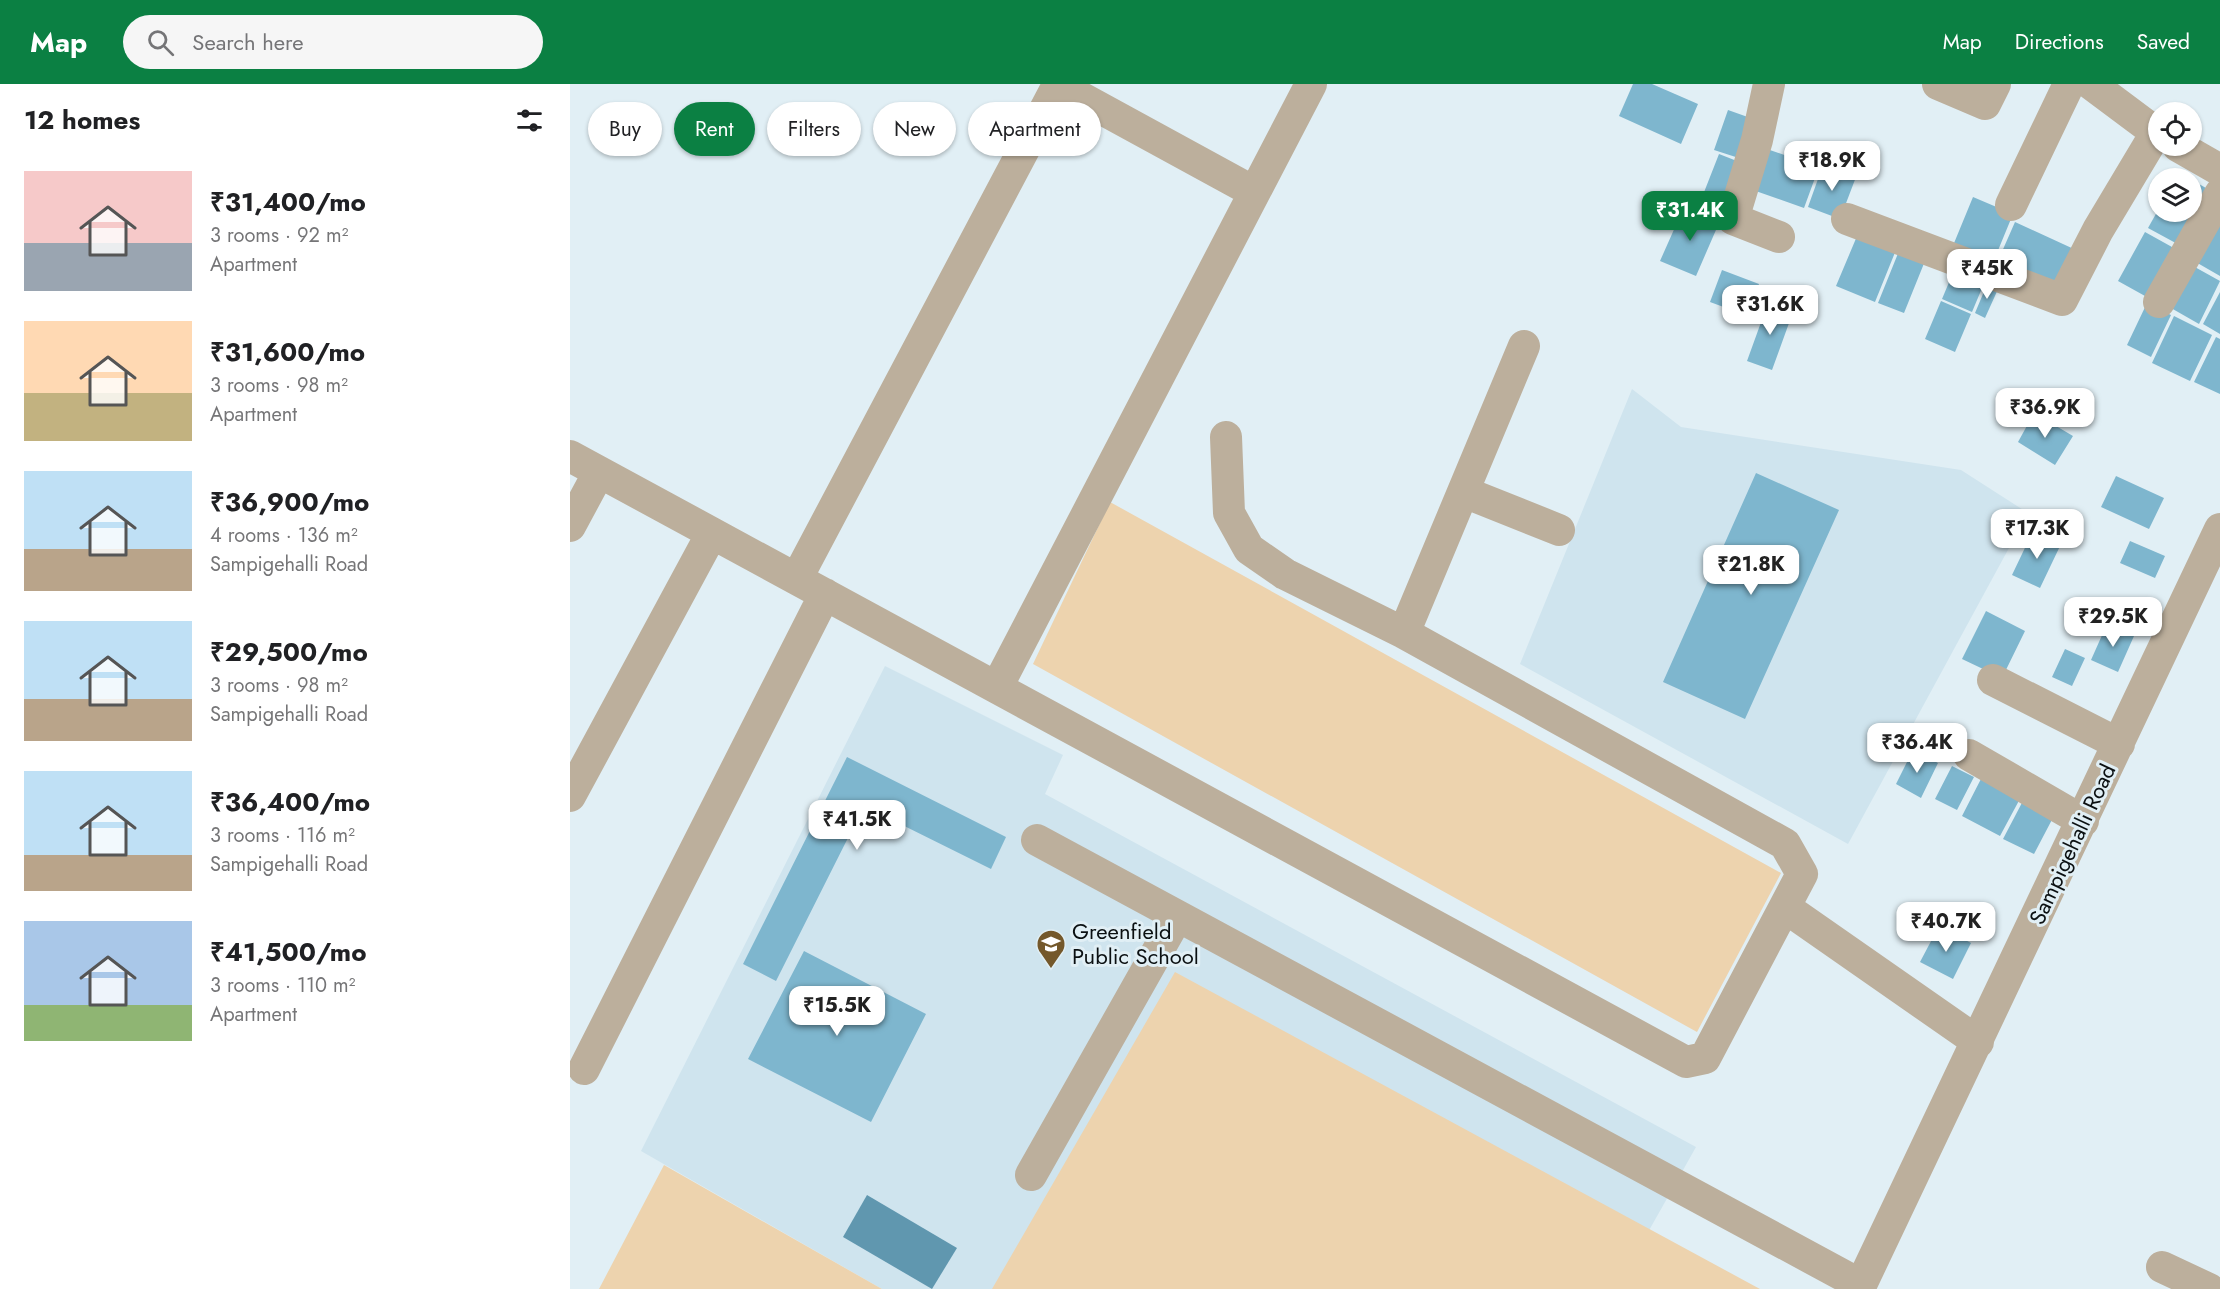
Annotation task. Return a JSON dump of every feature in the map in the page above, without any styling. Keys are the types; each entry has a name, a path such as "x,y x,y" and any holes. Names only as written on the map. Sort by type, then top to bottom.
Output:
{"street":[{"path":"997,687 1311,84"},
{"path":"1769,84 1757,140 1733,219 1779,237"},
{"path":"1938,84 1985,104 1995,84"},
{"path":"2012,205 2069,84"},
{"path":"2091,84 2148,125"},
{"path":"797,578 1058,85 1254,192"},
{"path":"1847,219 2062,300 2098,230 2151,156"},
{"path":"2196,156 2220,170"},
{"path":"2159,302 2220,194"},
{"path":"1404,633 1524,346"},
{"path":"570,456 1686,1062 1705,1058 1802,874 1785,844 1404,633 1286,574 1249,549 1229,513 1226,437"},
{"path":"570,526 599,472"},
{"path":"1464,492 1559,530"},
{"name":"Sampigehalli Road","path":"1860,1287 2220,529"},
{"path":"570,796 712,533"},
{"path":"584,1069 825,594"},
{"path":"1993,680 2119,744"},
{"path":"1968,755 2083,821"},
{"path":"1037,840 1860,1287"},
{"path":"1786,908 1978,1042"},
{"path":"1031,1175 1177,916"},
{"path":"2162,1267 2209,1289"}],"shaded area":[{"path":"1632,389 1681,427 1961,470 2028,513 1848,844 1520,664"},
{"path":"1110,502 1781,873 1697,1032 1033,664"},
{"name":"Greenfield Public School","path":"885,666 1063,755 1045,794 1696,1147 1616,1289 882,1289 641,1151"},
{"path":"1175,972 1760,1289 992,1289"},
{"path":"664,1165 882,1289 599,1289"}],"water":[{"path":"867,1195 957,1248 932,1289 843,1237"}],"building":[{"path":"1633,84 1652,84 1698,104 1681,144 1619,116"},
{"path":"1728,110 1759,121 1745,160 1714,150"},
{"path":"1764,148 1819,167 1804,208 1750,189"},
{"path":"1719,154 1742,163 1721,214 1699,205"},
{"path":"1823,165 1856,177 1840,219 1808,207"},
{"path":"2202,186 2213,192 2202,212"},
{"path":"1973,197 2013,214 1992,265 1952,248"},
{"path":"1684,207 1719,223 1696,276 1660,261"},
{"path":"2220,216 2220,276 2194,261"},
{"path":"2015,222 2076,250 2058,291 1997,263"},
{"path":"2151,222 2197,222 2183,247 2148,228"},
{"path":"1860,229 1898,245 1875,302 1836,286"},
{"path":"2145,232 2181,252 2154,301 2118,281"},
{"path":"1901,246 1927,256 1904,313 1878,303"},
{"path":"2193,266 2220,281 2199,324 2171,308"},
{"path":"1955,268 1985,281 1972,312 1942,299"},
{"path":"1722,270 1759,284 1748,316 1710,302"},
{"path":"1988,282 1999,287 1985,318 1975,313"},
{"path":"2220,292 2220,334 2203,324"},
{"path":"1941,301 1971,314 1955,352 1925,339"},
{"path":"1768,303 1793,312 1772,370 1747,361"},
{"path":"2147,303 2171,315 2151,357 2127,345"},
{"path":"2174,316 2212,335 2190,381 2152,363"},
{"path":"2216,337 2220,339 2220,394 2194,382"},
{"path":"2034,413 2073,436 2055,465 2018,442"},
{"path":"1756,473 1839,510 1745,719 1663,682"},
{"path":"2116,476 2164,498 2149,529 2101,507"},
{"path":"2033,531 2061,544 2040,588 2012,575"},
{"path":"2130,541 2165,556 2155,578 2120,563"},
{"path":"1986,611 2025,631 2002,678 1962,659"},
{"path":"2107,624 2134,636 2118,672 2091,660"},
{"path":"2065,649 2085,658 2072,686 2052,677"},
{"path":"1913,750 1938,763 1921,798 1896,784"},
{"path":"847,757 1006,837 991,869 864,806 776,981 743,964"},
{"path":"1952,766 1974,777 1957,810 1935,799"},
{"path":"1983,775 2022,795 2000,836 1962,816"},
{"path":"2025,797 2056,812 2034,854 2003,839"},
{"path":"1939,926 1971,943 1953,979 1920,962"},
{"path":"804,951 926,1014 871,1122 748,1059"}],"place":[{"name":"Greenfield Public School","path":"1051,970"}]}
